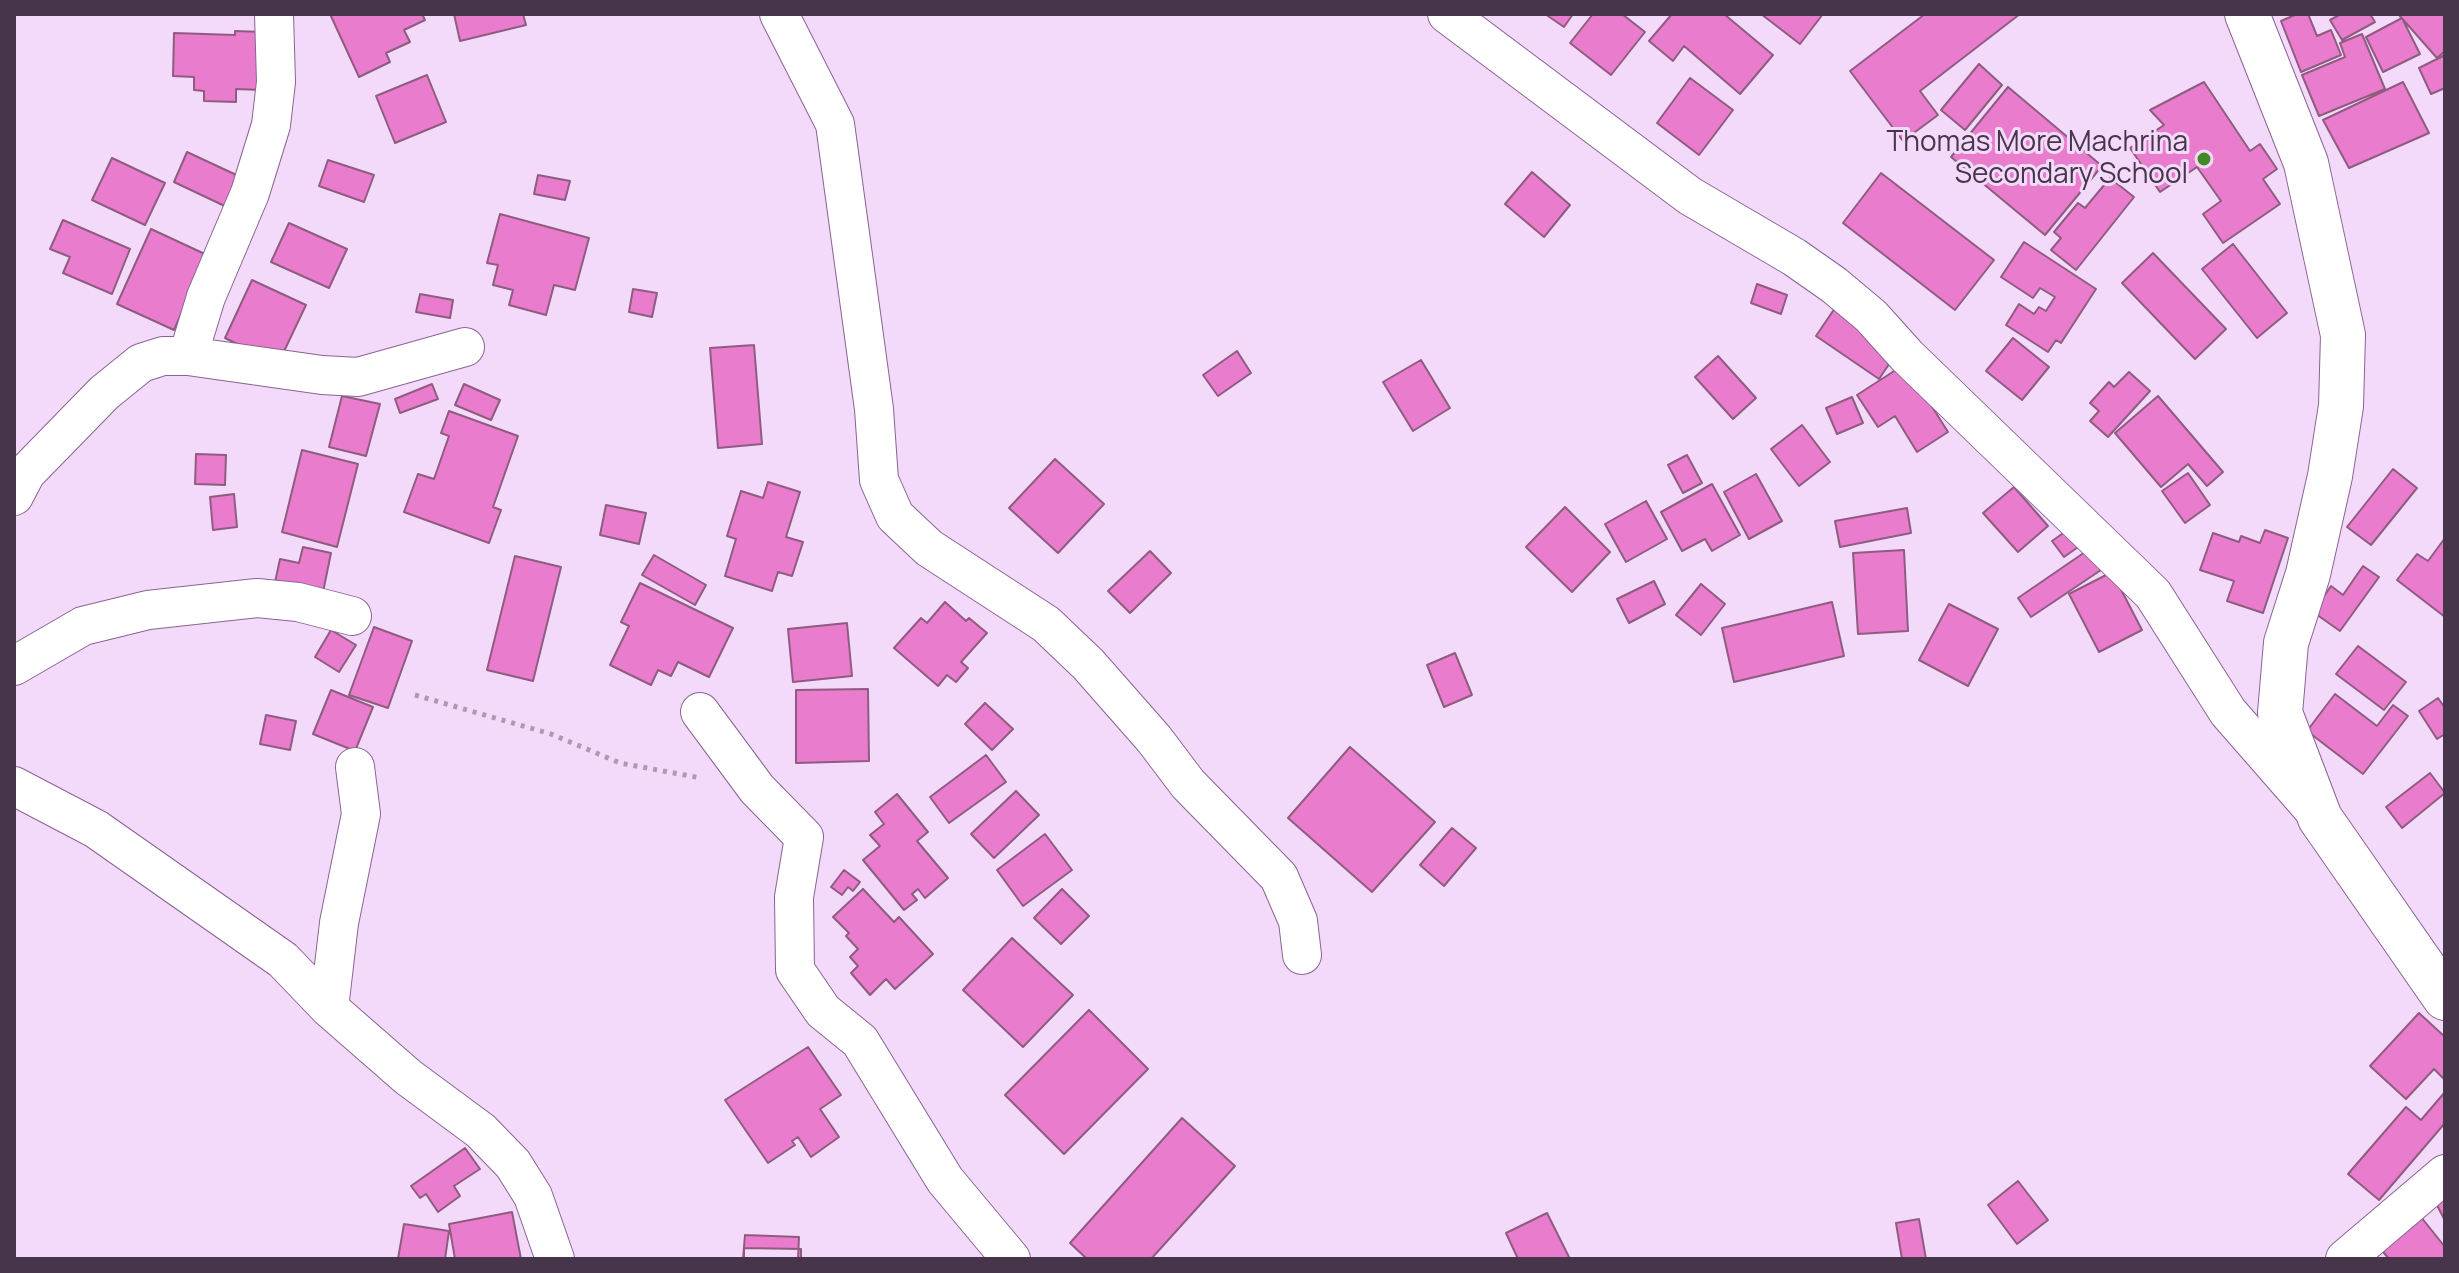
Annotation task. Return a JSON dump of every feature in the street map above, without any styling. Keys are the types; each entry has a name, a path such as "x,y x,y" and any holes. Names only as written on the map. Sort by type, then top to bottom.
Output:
{"street":[{"path":"188,356 206,297 250,193 271,125 276,82 274,14"},
{"path":"779,14 835,124 872,394 879,480 895,516 929,548 1046,624 1088,664 1154,739 1188,784 1279,877 1298,921 1302,955"},
{"path":"1447,14 1690,196 1794,257 1834,285 1871,316 1907,356 2153,594 2228,712 2320,818 2445,998"},
{"path":"2247,14 2306,163 2343,335 2341,406 2330,476 2308,574 2286,643 2280,713 2320,818"},
{"path":"14,496 26,473 104,393 141,363 163,356 188,356 322,375 358,377 465,347"},
{"path":"14,666 83,626 148,610 257,598 298,602 352,616"},
{"path":"700,712 757,789 804,837 794,897 795,970 823,1011 860,1041 945,1180 1011,1259"},
{"path":"329,1008 339,923 361,814 355,767"},
{"path":"14,786 96,829 283,960 329,1008 408,1077 481,1131 513,1164 533,1196 555,1259"},
{"path":"2345,1259 2445,1174"}],"path":[{"path":"415,695 551,734 620,763 757,789"}],"building":[{"path":"330,14 422,14 425,20 404,30 410,42 386,53 390,62 359,77"},
{"path":"454,14 523,14 526,25 460,41"},
{"path":"1545,14 1573,14 1564,27"},
{"path":"1593,14 1622,14 1645,32 1611,75 1570,43"},
{"path":"1672,14 1724,14 1773,55 1740,94 1684,46 1673,61 1649,41"},
{"path":"1761,14 1823,14 1800,44"},
{"path":"1925,14 2020,14 1920,91 1938,115 1903,141 1850,71"},
{"path":"2297,14 2308,14 2317,36 2331,30 2341,55 2301,72 2281,21"},
{"path":"2341,14 2370,14 2375,22 2342,40 2330,20"},
{"path":"2401,14 2445,14 2445,51 2437,58"},
{"path":"2402,18 2420,54 2383,72 2366,37"},
{"path":"235,31 264,32 262,90 236,89 236,102 204,101 204,91 194,90 194,77 173,76 174,33 235,35"},
{"path":"2362,34 2385,89 2319,116 2302,75 2345,57 2340,43"},
{"path":"2445,55 2445,88 2431,94 2419,68"},
{"path":"1979,64 2002,85 1965,130 1941,110"},
{"path":"427,75 446,122 395,143 376,96"},
{"path":"1690,78 1733,110 1699,155 1657,123"},
{"name":"Thomas More Machrina Secondary School","path":"2204,82 2250,151 2260,144 2277,169 2263,179 2280,204 2223,243 2203,214 2221,201 2197,167 2160,192 2130,148 2164,125 2150,110"},
{"path":"2403,82 2429,133 2349,168 2323,120"},
{"path":"2008,87 2102,166 2045,235 1951,157"},
{"path":"187,152 245,179 231,209 174,182"},
{"path":"112,158 165,183 145,225 92,200"},
{"path":"328,160 374,175 364,202 319,186"},
{"path":"1532,172 1570,205 1544,237 1505,204"},
{"path":"1881,173 1994,260 1955,310 1843,223"},
{"path":"538,175 570,181 565,200 534,194"},
{"path":"2110,178 2134,197 2076,270 2051,250 2061,238 2054,232 2078,203 2085,208"},
{"path":"500,214 589,238 575,290 554,285 546,315 509,305 513,290 493,285 498,265 487,263"},
{"path":"63,220 130,249 112,294 63,273 70,257 50,249"},
{"path":"289,223 347,249 329,288 271,262"},
{"path":"151,229 207,255 174,330 117,304"},
{"path":"2024,242 2096,289 2061,343 2056,340 2048,352 2006,325 2019,304 2034,314 2039,307 2046,311 2055,297 2040,288 2033,298 2001,277"},
{"path":"2233,244 2287,313 2257,338 2202,269"},
{"path":"2153,253 2226,329 2195,359 2122,283"},
{"path":"252,280 306,305 278,364 225,338"},
{"path":"1757,284 1787,295 1781,314 1751,303"},
{"path":"633,289 657,293 652,317 629,312"},
{"path":"420,294 453,300 450,318 416,312"},
{"path":"1835,308 1898,351 1879,379 1816,336"},
{"path":"2013,338 2049,367 2022,400 1986,371"},
{"path":"754,345 762,444 718,448 710,348"},
{"path":"1237,351 1251,373 1218,396 1203,375"},
{"path":"1718,356 1756,398 1733,419 1695,377"},
{"path":"1421,360 1450,408 1413,431 1383,382"},
{"path":"1905,364 1948,432 1917,452 1895,416 1878,427 1857,395"},
{"path":"2129,372 2150,391 2108,437 2090,421 2099,411 2090,403 2109,382 2114,387"},
{"path":"432,384 438,399 400,413 395,399"},
{"path":"464,384 500,400 491,420 455,405"},
{"path":"342,396 380,404 366,456 329,447"},
{"path":"2158,396 2223,472 2207,486 2188,464 2161,487 2115,433"},
{"path":"1852,397 1863,423 1837,434 1826,408"},
{"path":"449,411 518,436 493,507 501,510 489,543 404,512 418,474 434,479 449,436 441,433"},
{"path":"1802,425 1830,462 1799,486 1771,449"},
{"path":"302,450 358,464 337,547 282,532"},
{"path":"196,454 226,455 225,485 195,484"},
{"path":"1687,455 1702,483 1683,493 1668,465"},
{"path":"1055,459 1104,504 1058,553 1009,508"},
{"path":"2393,469 2417,488 2371,545 2347,527"},
{"path":"2188,473 2210,505 2185,523 2162,491"},
{"path":"1756,474 1782,521 1749,539 1724,492"},
{"path":"768,482 800,492 786,537 803,542 792,576 778,572 772,591 725,576 736,539 727,536 741,491 763,498"},
{"path":"1712,484 1740,535 1712,551 1705,539 1682,551 1661,512"},
{"path":"2014,487 2048,526 2018,552 1983,513"},
{"path":"234,494 237,527 213,530 210,497"},
{"path":"1646,501 1667,539 1626,562 1605,524"},
{"path":"606,505 646,513 639,544 600,535"},
{"path":"1565,507 1610,552 1572,592 1526,547"},
{"path":"1907,508 1911,533 1840,547 1835,521"},
{"path":"2069,529 2081,545 2064,557 2052,541"},
{"path":"2265,530 2288,538 2263,613 2227,601 2234,581 2200,570 2213,533 2239,542 2241,536 2260,543"},
{"path":"2445,538 2445,617 2397,580 2417,554 2428,561"},
{"path":"303,547 331,553 322,597 274,587 280,559 299,563"},
{"path":"1904,550 1908,631 1858,634 1853,553"},
{"path":"2088,550 2101,570 2031,617 2018,598"},
{"path":"1150,551 1171,573 1130,613 1108,591"},
{"path":"654,555 706,585 695,605 642,575"},
{"path":"515,556 561,567 533,681 487,670"},
{"path":"2363,566 2379,577 2340,631 2313,612 2331,586 2343,595"},
{"path":"2112,572 2142,630 2099,652 2069,594"},
{"path":"1654,581 1665,604 1629,623 1617,599"},
{"path":"640,583 733,628 709,677 678,662 671,676 658,670 651,685 610,665 629,626 621,622"},
{"path":"1701,584 1725,604 1701,635 1676,615"},
{"path":"945,602 966,621 969,618 987,633 961,662 968,668 956,682 947,675 938,686 894,648 921,618 927,623"},
{"path":"1832,602 1844,656 1734,682 1722,628"},
{"path":"1949,604 1998,629 1968,686 1919,660"},
{"path":"847,623 852,676 793,682 788,629"},
{"path":"374,627 412,641 388,708 349,695"},
{"path":"331,630 356,645 339,672 315,657"},
{"path":"2358,646 2406,682 2384,710 2336,674"},
{"path":"1455,653 1472,695 1444,707 1427,665"},
{"path":"868,689 869,761 796,763 796,690"},
{"path":"331,690 373,707 355,751 313,734"},
{"path":"2335,694 2377,726 2393,705 2408,716 2363,774 2307,731"},
{"path":"2438,698 2445,708 2445,734 2437,739 2419,711"},
{"path":"985,703 1013,729 992,750 965,724"},
{"path":"266,715 296,721 290,750 260,744"},
{"path":"1350,747 1435,822 1372,892 1288,818"},
{"path":"986,755 1006,782 949,823 930,797"},
{"path":"2430,773 2445,793 2402,828 2386,807"},
{"path":"1016,791 1039,815 994,858 971,834"},
{"path":"897,794 928,832 917,841 948,878 925,898 918,889 912,894 917,900 904,910 863,860 880,846 870,835 884,824 875,812"},
{"path":"1452,828 1476,848 1444,886 1420,865"},
{"path":"1045,834 1072,870 1023,906 997,870"},
{"path":"844,870 860,882 853,891 848,887 842,895 831,887"},
{"path":"863,889 894,922 899,917 933,954 895,989 886,979 870,995 851,973 858,966 850,957 858,949 846,936 849,933 833,917"},
{"path":"1062,889 1089,916 1061,944 1034,918"},
{"path":"1012,938 1073,995 1023,1047 963,990"},
{"path":"1089,1010 1148,1069 1064,1154 1005,1095"},
{"path":"2419,1013 2445,1037 2445,1078 2434,1069 2406,1099 2370,1066"},
{"path":"808,1047 841,1095 820,1109 839,1137 811,1157 798,1137 792,1141 795,1145 768,1163 725,1100"},
{"path":"2445,1092 2445,1123 2379,1200 2348,1174 2406,1107 2421,1120"},
{"path":"1182,1118 1235,1166 1151,1259 1087,1259 1070,1243"},
{"path":"465,1148 480,1169 454,1186 460,1196 438,1212 426,1194 420,1198 411,1186"},
{"path":"2018,1181 2048,1220 2017,1244 1988,1205"},
{"path":"2445,1189 2445,1219 2444,1219 2432,1195"},
{"path":"512,1212 521,1259 455,1259 449,1224"},
{"path":"1547,1213 1570,1259 1518,1259 1506,1233"},
{"path":"2421,1217 2445,1247 2445,1259 2389,1259 2380,1248"},
{"path":"1919,1219 1926,1259 1902,1259 1896,1223"},
{"path":"404,1224 449,1231 445,1259 398,1259"},
{"path":"745,1235 799,1237 798,1259 743,1259"},
{"path":"744,1248 801,1249 801,1259 744,1259"}],"place":[{"name":"Thomas More Machrina Secondary School","path":"2204,159"}]}
